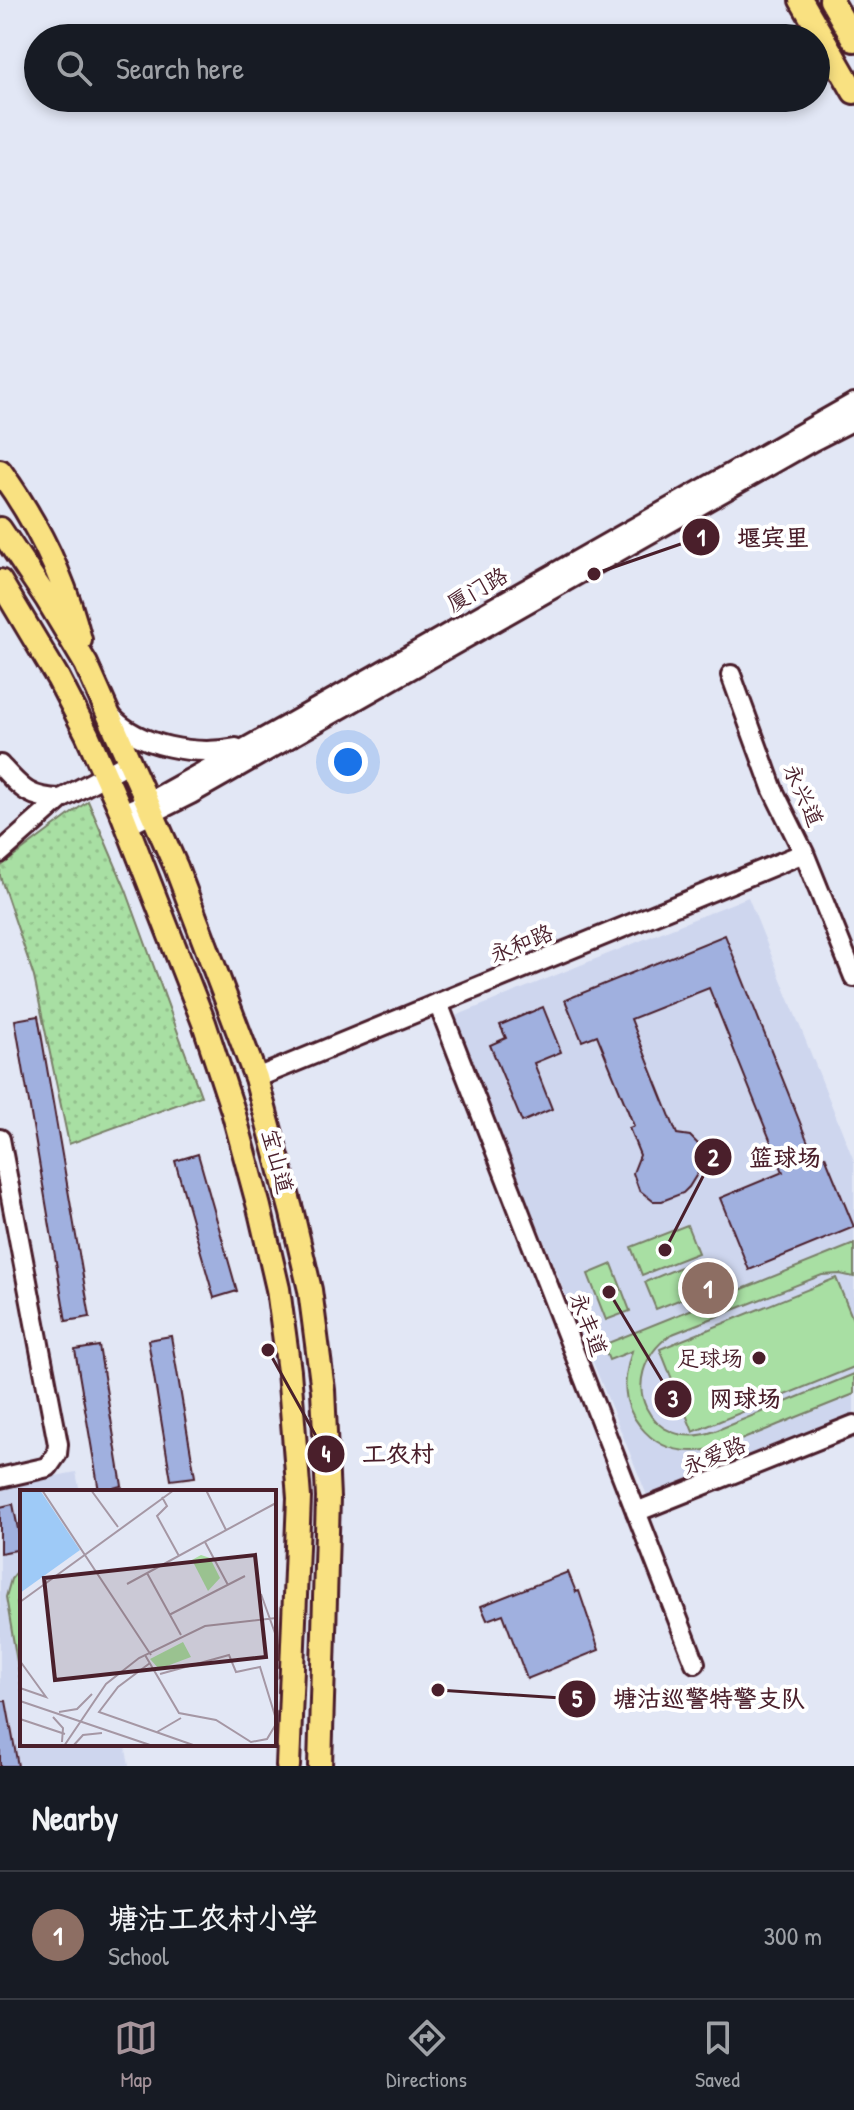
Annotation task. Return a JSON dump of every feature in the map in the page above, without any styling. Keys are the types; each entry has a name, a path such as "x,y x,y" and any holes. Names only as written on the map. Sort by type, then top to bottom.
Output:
{"main road":[{"path":"801,0 815,24"},
{"path":"831,0 854,40"},
{"path":"830,50 854,92"},
{"path":"0,471 58,570 86,664"},
{"name":"宝山道","path":"0,529 86,664 208,947 256,1078 310,1290 323,1390 328,1498 320,1766"},
{"name":"宝山道","path":"0,581 58,678 124,819 204,1023 259,1207 278,1289 289,1371 299,1498 288,1766"}],"street":[{"name":"厦门路","path":"150,808 250,745 851,408"},
{"name":"厦门路","path":"124,819 150,808 851,408"},
{"name":"永兴道","path":"731,675 773,790 804,853 854,977"},
{"path":"109,715 128,732 178,747 219,751 250,745"},
{"path":"0,853 61,799 130,762"},
{"path":"0,765 19,786 42,799 61,799"},
{"name":"永和路","path":"256,1078 804,853"},
{"name":"永丰道","path":"438,1003 695,1663"},
{"path":"0,1139 58,1444 57,1454 48,1467 0,1478"},
{"name":"永爱路","path":"636,1512 854,1425"}],"shaded area":[{"path":"748,897 854,1161 854,1415 648,1498 453,1017"},
{"path":"76,1472 80,1490 20,1490 20,1746 125,1746 129,1766 0,1766 0,1487"}],"green space":[{"path":"88,801 126,890 201,1096 69,1144 34,977 0,876 0,867"},
{"path":"687,1225 698,1253 642,1275 631,1247"},
{"path":"854,1244 854,1277 822,1275 670,1335 653,1352 643,1372 642,1391 646,1408 657,1423 672,1432 692,1436 715,1431 854,1374 854,1394 740,1440 704,1450 670,1448 654,1440 640,1426 627,1400 627,1371 632,1351 609,1360 603,1345"},
{"path":"700,1259 712,1287 656,1309 645,1282"},
{"path":"612,1264 630,1311 606,1320 588,1274"},
{"name":"足球场","path":"836,1278 854,1322 854,1367 693,1432 660,1349"},
{"path":"20,1568 17,1601 20,1679 6,1597 11,1579"}],"building":[{"path":"725,935 815,1160 825,1156 854,1227 749,1270 720,1198 783,1172 709,988 631,1019 677,1134 690,1136 698,1144 700,1155 699,1171 689,1187 683,1193 662,1201 653,1201 639,1190 633,1173 640,1155 629,1128 634,1126 597,1035 582,1041 565,1000"},
{"path":"543,1007 561,1052 534,1063 552,1109 522,1122 490,1045 506,1038 500,1025"},
{"path":"38,1016 90,1317 66,1321 15,1020"},
{"path":"198,1154 237,1291 214,1298 175,1161"},
{"path":"171,1336 195,1477 171,1480 148,1340"},
{"path":"99,1346 122,1486 99,1490 75,1350"},
{"path":"13,1504 20,1549 0,1553 0,1507"},
{"path":"568,1572 576,1592 579,1591 599,1650 527,1679 503,1614 487,1620 481,1606"},
{"path":"0,1701 6,1701 18,1766 0,1766"}],"place":[{"name":"堰宾里","path":"594,574"},
{"name":"篮球场","path":"665,1250"},
{"name":"塘沽工农村小学","path":"708,1288"},
{"name":"网球场","path":"609,1292"},
{"name":"工农村","path":"268,1350"},
{"name":"足球场","path":"759,1358"},
{"name":"塘沽巡警特警支队","path":"438,1690"}]}
